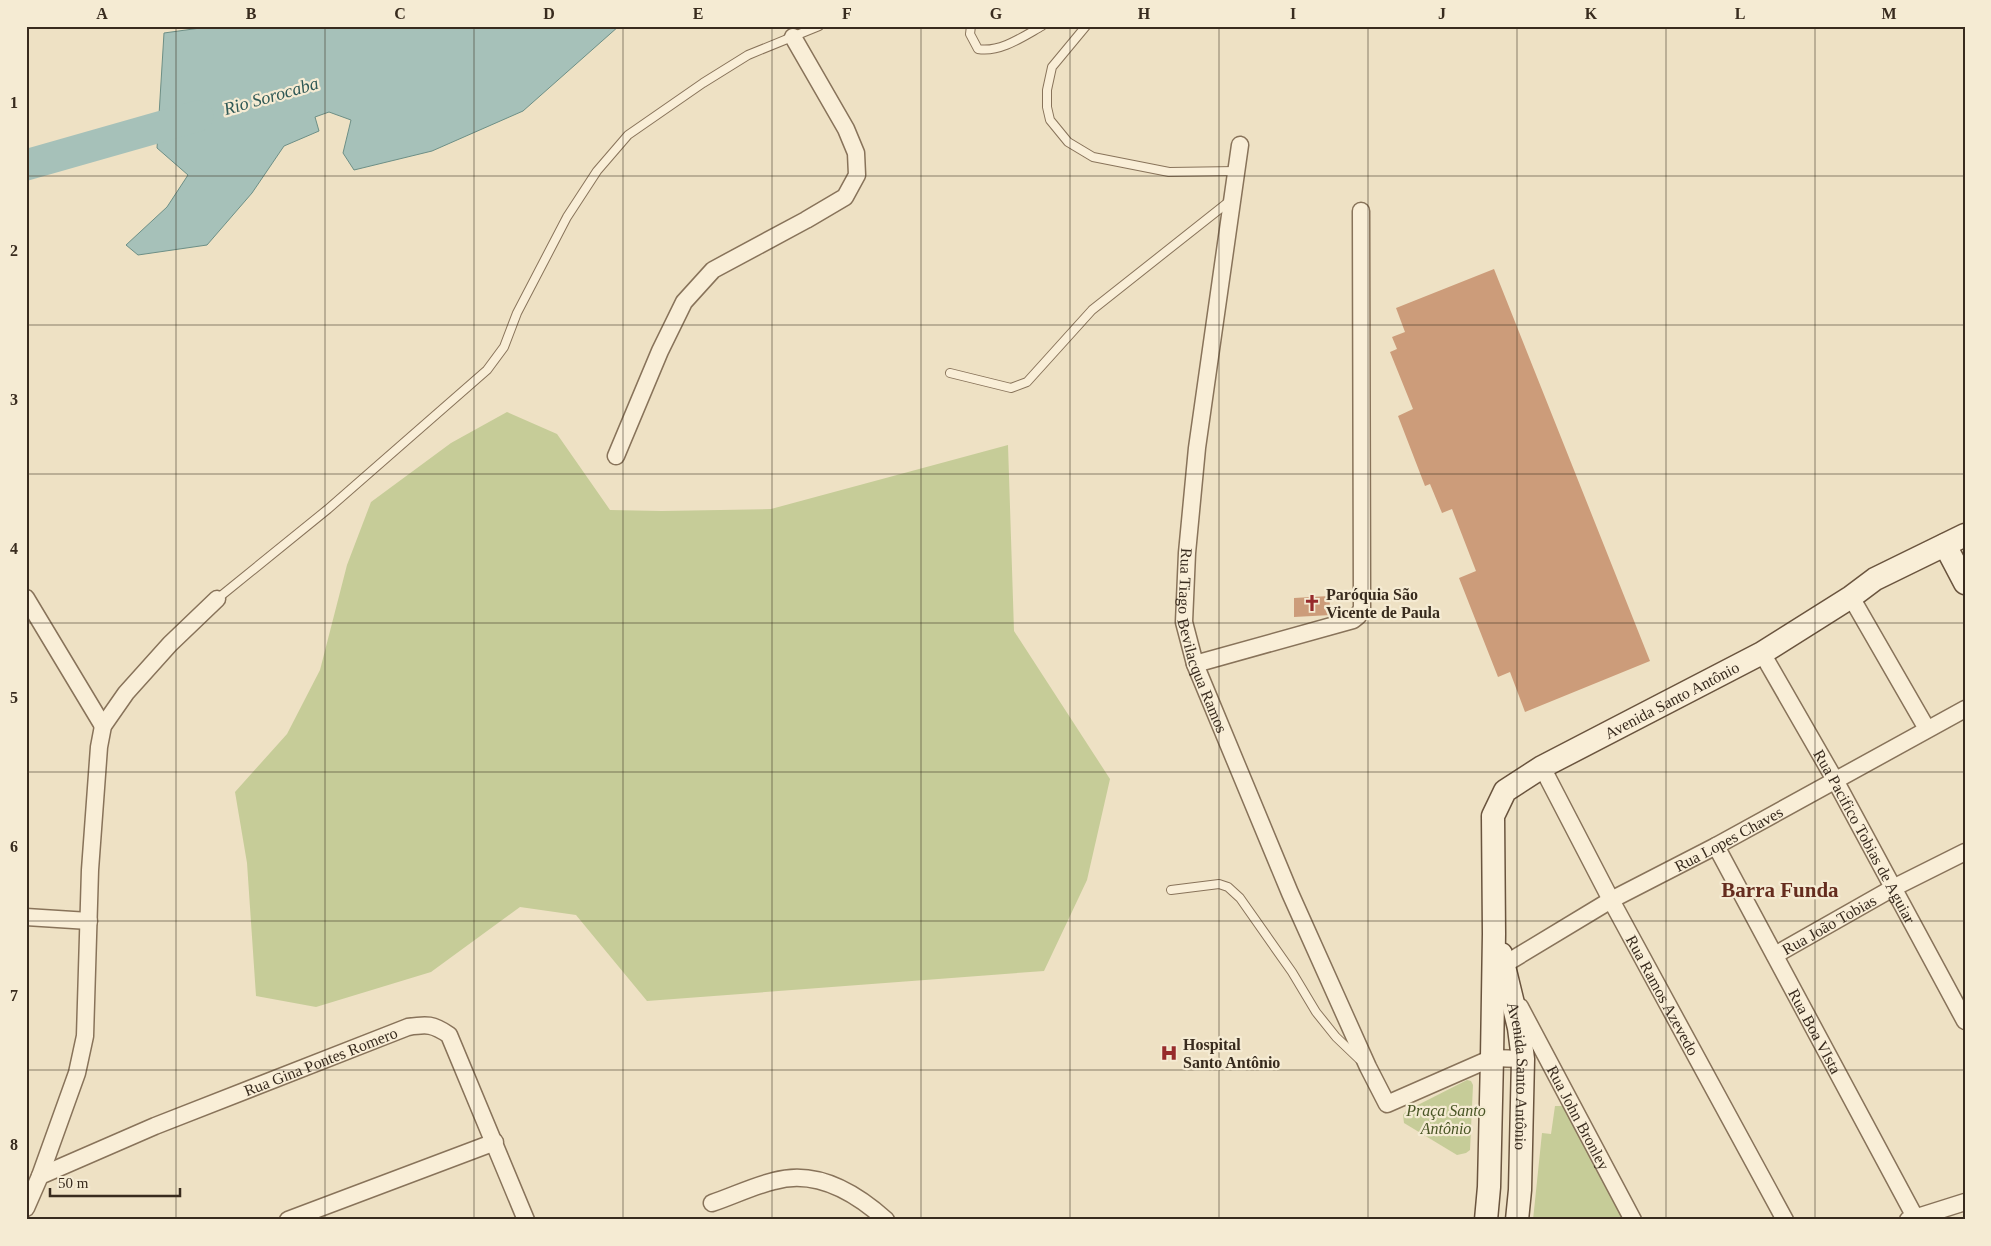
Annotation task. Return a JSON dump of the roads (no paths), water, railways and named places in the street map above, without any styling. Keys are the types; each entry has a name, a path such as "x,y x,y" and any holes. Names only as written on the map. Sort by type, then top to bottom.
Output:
{"main road":[{"name":"Avenida Santo Antônio","path":"1486,1220 1489,1187 1492,1058 1499,968 1494,934 1493,816 1505,792 1542,767 1762,653 1851,597 1875,579 1965,535"},
{"path":"1945,545 1965,583"},
{"name":"Avenida Santo Antônio","path":"1499,968 1510,988 1523,1059 1520,1190 1517,1220"}],"street":[{"path":"616,456 660,351 684,302 713,270 845,197 857,175 856,153 846,130 793,37"},
{"name":"Rua Tiago Bevilacqua Ramos","path":"1240,145 1196,448 1187,554 1184,622 1195,664 1290,893 1368,1067 1387,1104 1492,1058"},
{"path":"1195,664 1353,620 1358,616 1362,608 1360,211"},
{"path":"1851,597 1927,729"},
{"path":"26,598 103,726"},
{"path":"26,1208 40,1176 78,1073 84,1036 90,870 99,747 103,726 126,693 163,651 217,599"},
{"name":"Rua Pacifico Tobias de Aguiar","path":"1762,653 1835,780 1965,1021"},
{"name":"Rua Lopes Chaves","path":"1499,968 1611,900 1716,846 1965,709"},
{"name":"Rua Ramos Azevedo","path":"1542,767 1611,900 1785,1220"},
{"name":"Rua Boa VIsta","path":"1716,846 1912,1218"},
{"name":"Rua João Tobias","path":"1775,955 1893,888 1965,852"},
{"path":"26,917 89,921"},
{"name":"Rua John Bronley","path":"1510,988 1633,1220"},
{"name":"Rua Gina Pontes Romero","path":"40,1176 154,1126 408,1027 436,1026 449,1035 526,1220"},
{"path":"1492,1058 1523,1059"},
{"path":"288,1220 494,1142"},
{"path":"712,1203 775,1180 796,1177 814,1178 840,1189 869,1205 886,1220"},
{"path":"1912,1218 1965,1202"}],"lane":[{"path":"217,599 328,509 486,370 504,347 516,313 567,217 597,171 628,135 703,83 748,55 819,26"},
{"path":"971,26 970,34 978,49 989,51 1021,38 1042,26"},
{"path":"1086,26 1052,67 1047,90 1047,106 1050,120 1068,142 1093,157 1169,172 1237,171"},
{"path":"950,373 1011,388 1027,382 1092,310 1233,199"},
{"path":"1171,890 1219,884 1228,887 1240,898 1336,1038 1368,1067"}],"water":[{"path":"215,26 619,26 523,111 432,151 354,170 343,153 351,120 329,112 315,117 319,131 284,146 252,193 207,245 138,255 126,245 167,207 188,175 157,148 164,33"}],"waterway":[{"name":"Rio Sorocaba","path":"26,165 198,116"}],"place":[{"name":"Paróquia São Vicente de Paula","path":"1312,603"},
{"name":"Hospital Santo Antônio","path":"1169,1053"}],"district":[{"name":"Barra Funda","path":"1780,890"}],"park label":[{"name":"Praça Santo Antônio","path":"1446,1119"}]}
